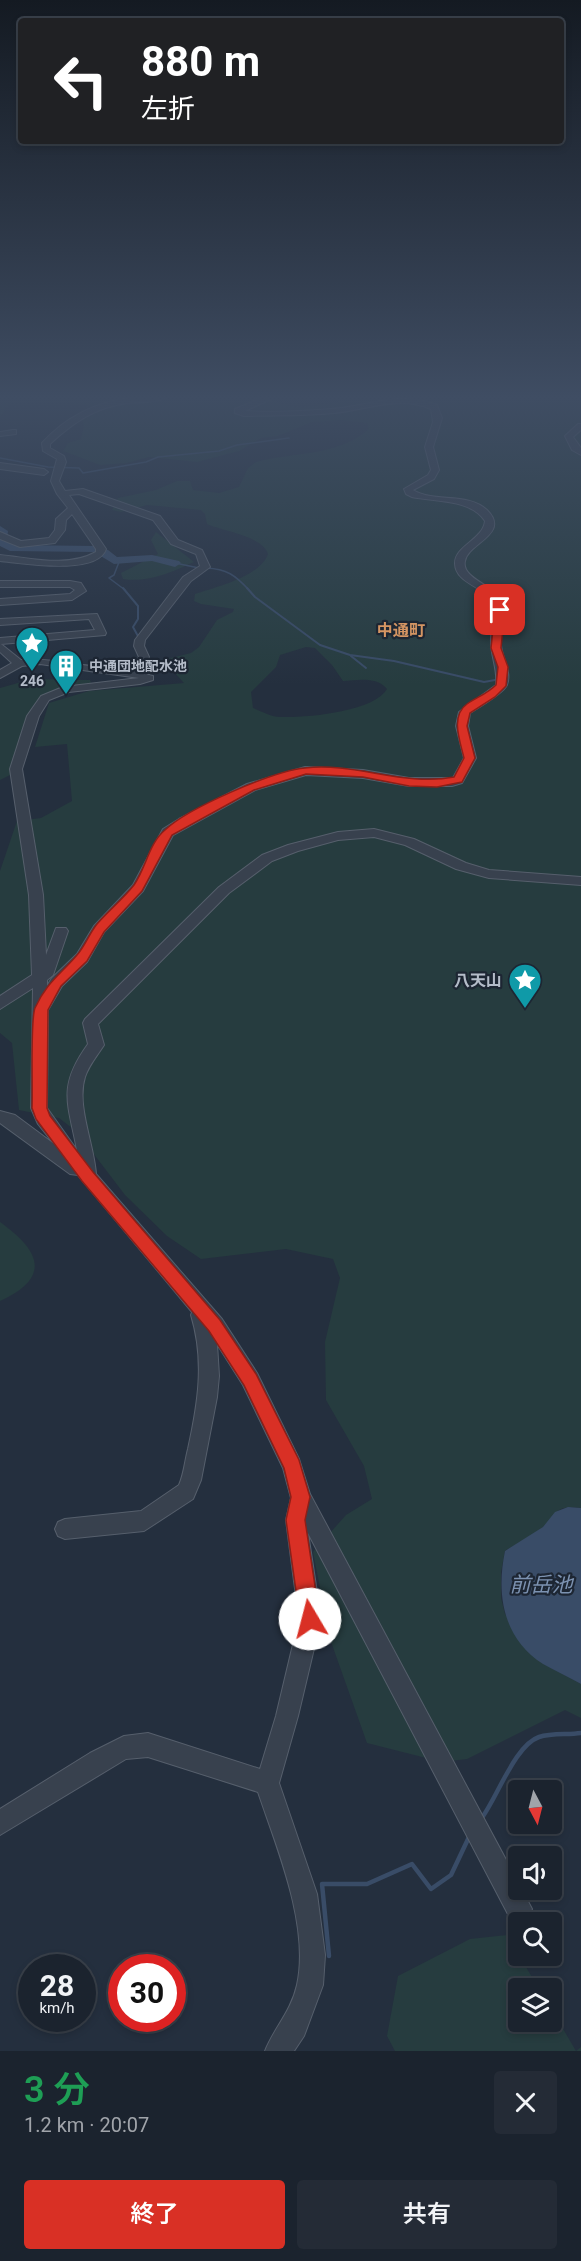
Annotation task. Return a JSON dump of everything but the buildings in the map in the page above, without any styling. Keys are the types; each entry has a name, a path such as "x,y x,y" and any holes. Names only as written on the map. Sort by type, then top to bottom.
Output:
{"street":[{"path":"62,494 99,553"},
{"path":"88,494 157,518 162,530 179,544 198,550 203,557 205,567 187,579 140,640 139,646 144,657 140,665 116,672"},
{"path":"41,1010 57,982 82,958 99,929 138,888 168,832 250,787 305,771 363,774 409,782 458,780 470,758 462,726 465,712 471,706 492,695 501,686 503,667 496,648 500,610 494,597 461,572 458,564 461,556 489,530 490,520 486,513 472,506 412,494"},
{"path":"0,535 20,544 52,541 60,530 61,519 73,509"},
{"path":"0,558 71,563 87,561 99,553"},
{"path":"0,567 32,566 77,573 84,572 93,566 99,553"},
{"path":"0,584 70,584 77,585 81,591 72,597 0,602"},
{"path":"0,622 93,616 101,633 0,641"},
{"path":"0,647 19,663"},
{"path":"0,675 19,663 40,661 143,675 149,678 67,689 45,698 33,716 16,769 33,874 41,1010 39,1108 44,1119 88,1176 214,1325 250,1379 292,1466 301,1497 519,1910"},
{"path":"88,1176 88,1160 74,1097 77,1071 96,1045 90,1023 224,890 267,858 324,839 374,833 409,842 461,866 489,874 581,881"},
{"path":"0,1004 33,981 46,975 61,932"},
{"path":"0,1117 9,1120 88,1176"},
{"path":"65,1529 144,1521 186,1492 191,1480 210,1387 211,1365 208,1334 195,1301"},
{"path":"278,2051 295,2027 310,1985 312,1955 305,1894 267,1783 287,1716 310,1619 296,1520 301,1497"},
{"path":"0,1823 98,1761 124,1749 148,1745 267,1783"}],"green space":[{"path":"138,494 581,494 581,1508 560,1509 538,1531 505,1551 501,1572 501,1598 505,1614 542,1663 581,1684 581,1718 565,1710 467,1759 442,1762 367,1743 330,1639 313,1552 346,1515 372,1499 364,1466 326,1400 325,1342 340,1278 333,1259 286,1249 201,1259 167,1236 125,1195 77,1132 59,1118 19,1110 12,1043 0,1033 0,871 17,821 41,818 72,801 67,744 35,747 49,703 89,691 184,683 163,660 191,653 199,647 217,620 233,612 234,609 201,604 194,601 195,594 237,580 257,569 268,554 265,548 250,538 207,524 205,514 201,510 147,505 121,512 112,510 118,498","holes":["306,647 315,648 332,665 343,681 372,680 387,689 380,697 368,703 321,715 277,717 253,708 251,692 276,667 280,655"]},
{"path":"156,532 194,562 151,578 123,579 121,573 158,554 151,540"},
{"path":"32,679 90,680 92,686 67,689 45,698 16,772 0,780 0,688"},
{"path":"0,1222 24,1243 31,1253 34,1273 17,1292 0,1301"},
{"path":"507,1935 508,1966 525,1966 532,1978 508,1978 508,2032 562,2032 562,2027 576,2051 395,2051 387,2036 398,1976 470,1939"}],"water":[{"name":"前岳池","path":"568,1507 581,1508 581,1684 543,1664 519,1642 511,1628 503,1599 502,1567 505,1551 543,1527 555,1512"}],"waterway":[{"path":"0,529 2,531 1,541 10,548 95,549 104,552 114,561 152,558 175,563"},
{"path":"119,562 114,575 109,578 124,589"},
{"path":"175,563 199,568"},
{"path":"206,568 230,574 247,588"},
{"path":"247,588 255,597 320,645 350,655 394,661 484,682 495,680"},
{"path":"124,589 138,606 138,619 133,627 139,638"},
{"path":"351,656 366,668"},
{"path":"481,1819 514,1761 530,1742 544,1736 581,1733"},
{"path":"329,1956 322,1884 367,1884 412,1864 431,1889 451,1875 469,1837"}],"place":[{"name":"246","path":"32,672"},
{"name":"中通団地配水池","path":"66,695"},
{"name":"八天山","path":"525,1009"}],"district":[{"name":"中通町","path":"401,630"}],"route":[{"path":"310,1619 296,1520 301,1497 292,1466 250,1379 214,1325 88,1176 44,1119 39,1108 41,1010 57,982 82,958 99,929 138,888 153,864 161,841 168,832 183,822 250,787 305,771 326,770 437,784 458,780 470,758 462,718 471,706 492,695 501,686 504,671 496,648 500,610"}]}
